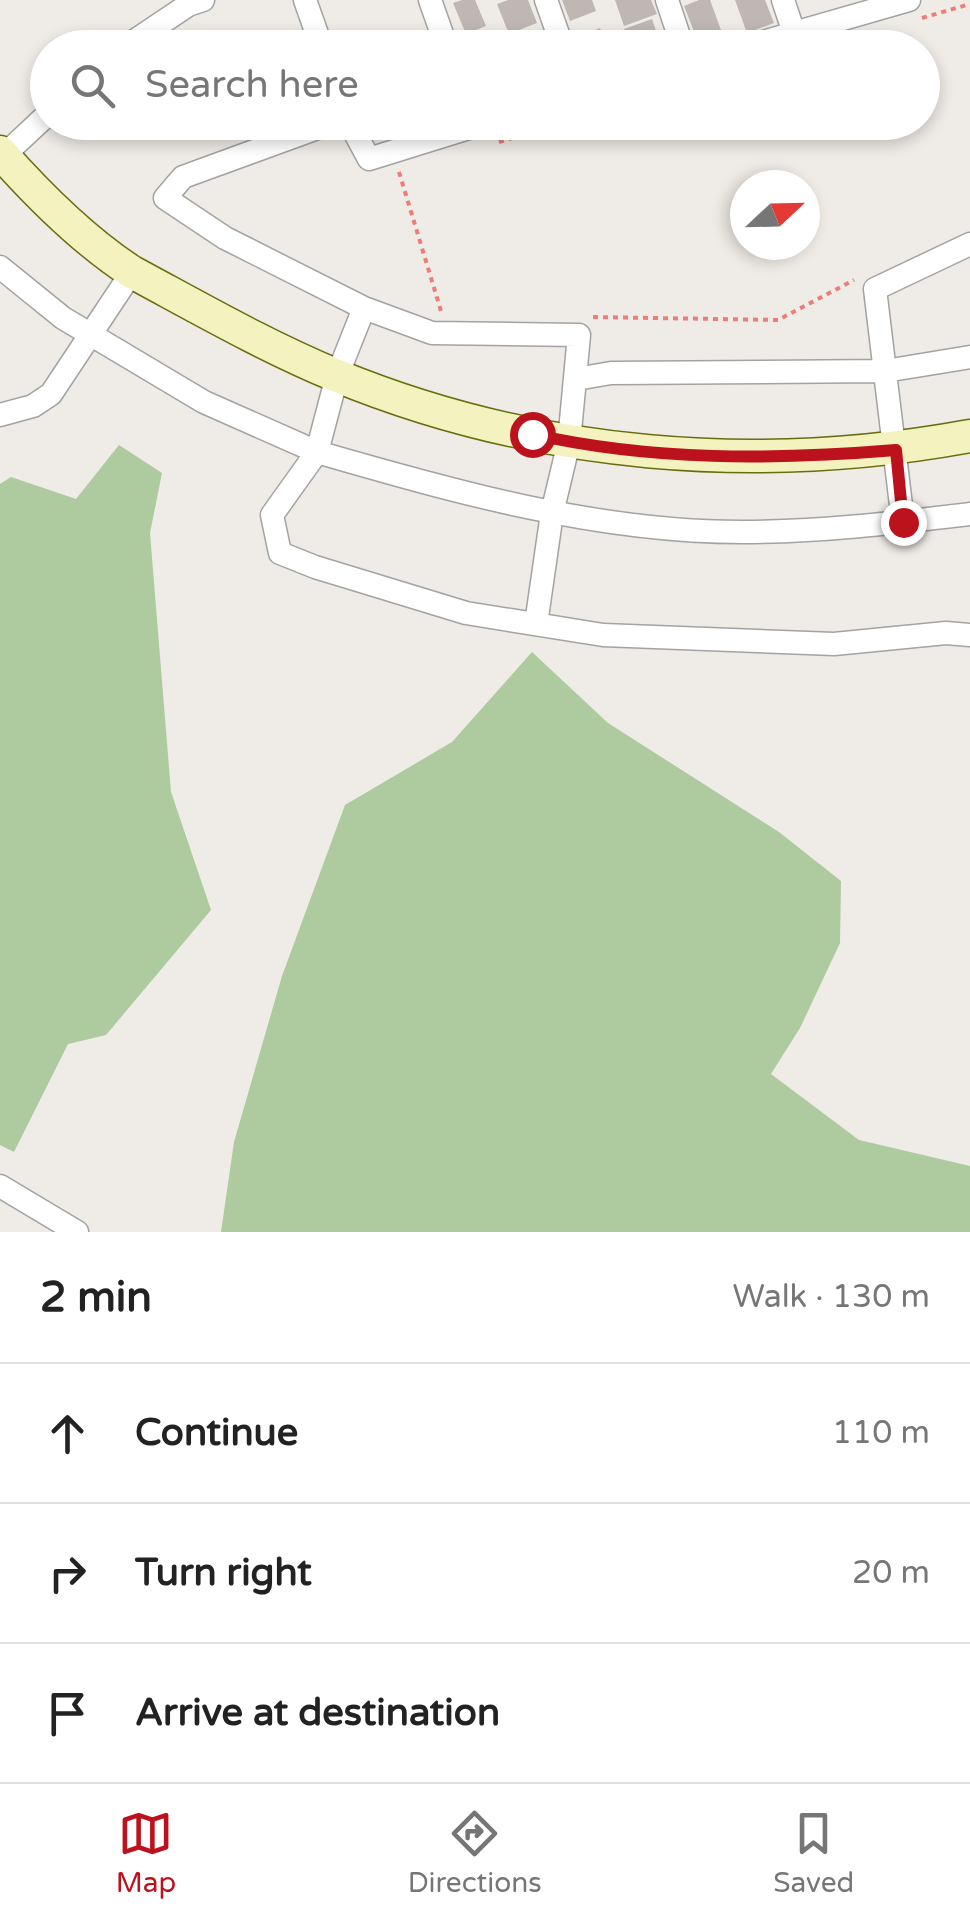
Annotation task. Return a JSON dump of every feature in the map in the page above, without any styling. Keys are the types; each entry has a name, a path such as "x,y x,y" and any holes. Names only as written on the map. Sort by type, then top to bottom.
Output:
{"street":[{"path":"151,30 188,5 203,0"},
{"path":"306,0 316,30"},
{"path":"430,0 441,30"},
{"path":"546,0 557,30"},
{"path":"667,0 676,30"},
{"path":"783,0 793,30"},
{"path":"804,30 904,1"},
{"path":"30,130 2,154 50,204 132,272 260,342 417,405 569,442 663,454 745,458 896,450 970,436"},
{"path":"285,140 183,177 165,198 224,238 364,308 432,334 578,335 569,442 552,513 536,624"},
{"path":"359,140 369,159 441,140"},
{"path":"903,522 874,289 970,244"},
{"path":"0,267 63,318 204,402 316,452 438,487 552,513 739,532 846,529 970,514"},
{"path":"0,415 32,406 51,394 132,272"},
{"path":"364,308 337,376 316,452 272,515 280,553 466,613 603,635 834,644 970,635"},
{"path":"576,379 611,373 886,371 970,357"},
{"path":"0,1186 76,1232"}],"path":[{"path":"398,172 442,314"},
{"path":"580,316 778,320"}],"green space":[{"path":"119,445 162,473 150,533 171,792 211,910 106,1035 68,1044 14,1152 0,1145 0,484 11,477 76,499"},
{"path":"532,652 608,723 779,832 841,881 840,943 800,1028 771,1074 859,1140 970,1166 970,1232 221,1232 234,1142 282,976 345,805 452,742"}],"building":[{"path":"475,0 486,26 464,30 453,3"},
{"path":"528,0 537,23 507,30 497,4"},
{"path":"562,0 592,0 596,11 570,21"},
{"path":"615,0 651,0 657,14 624,26"},
{"path":"710,0 721,30 693,30 684,6"},
{"path":"735,0 765,0 774,23 746,30"},
{"path":"652,19 656,30 624,30"}],"route":[{"path":"532,434 663,454 745,458 896,450 903,522"}]}
